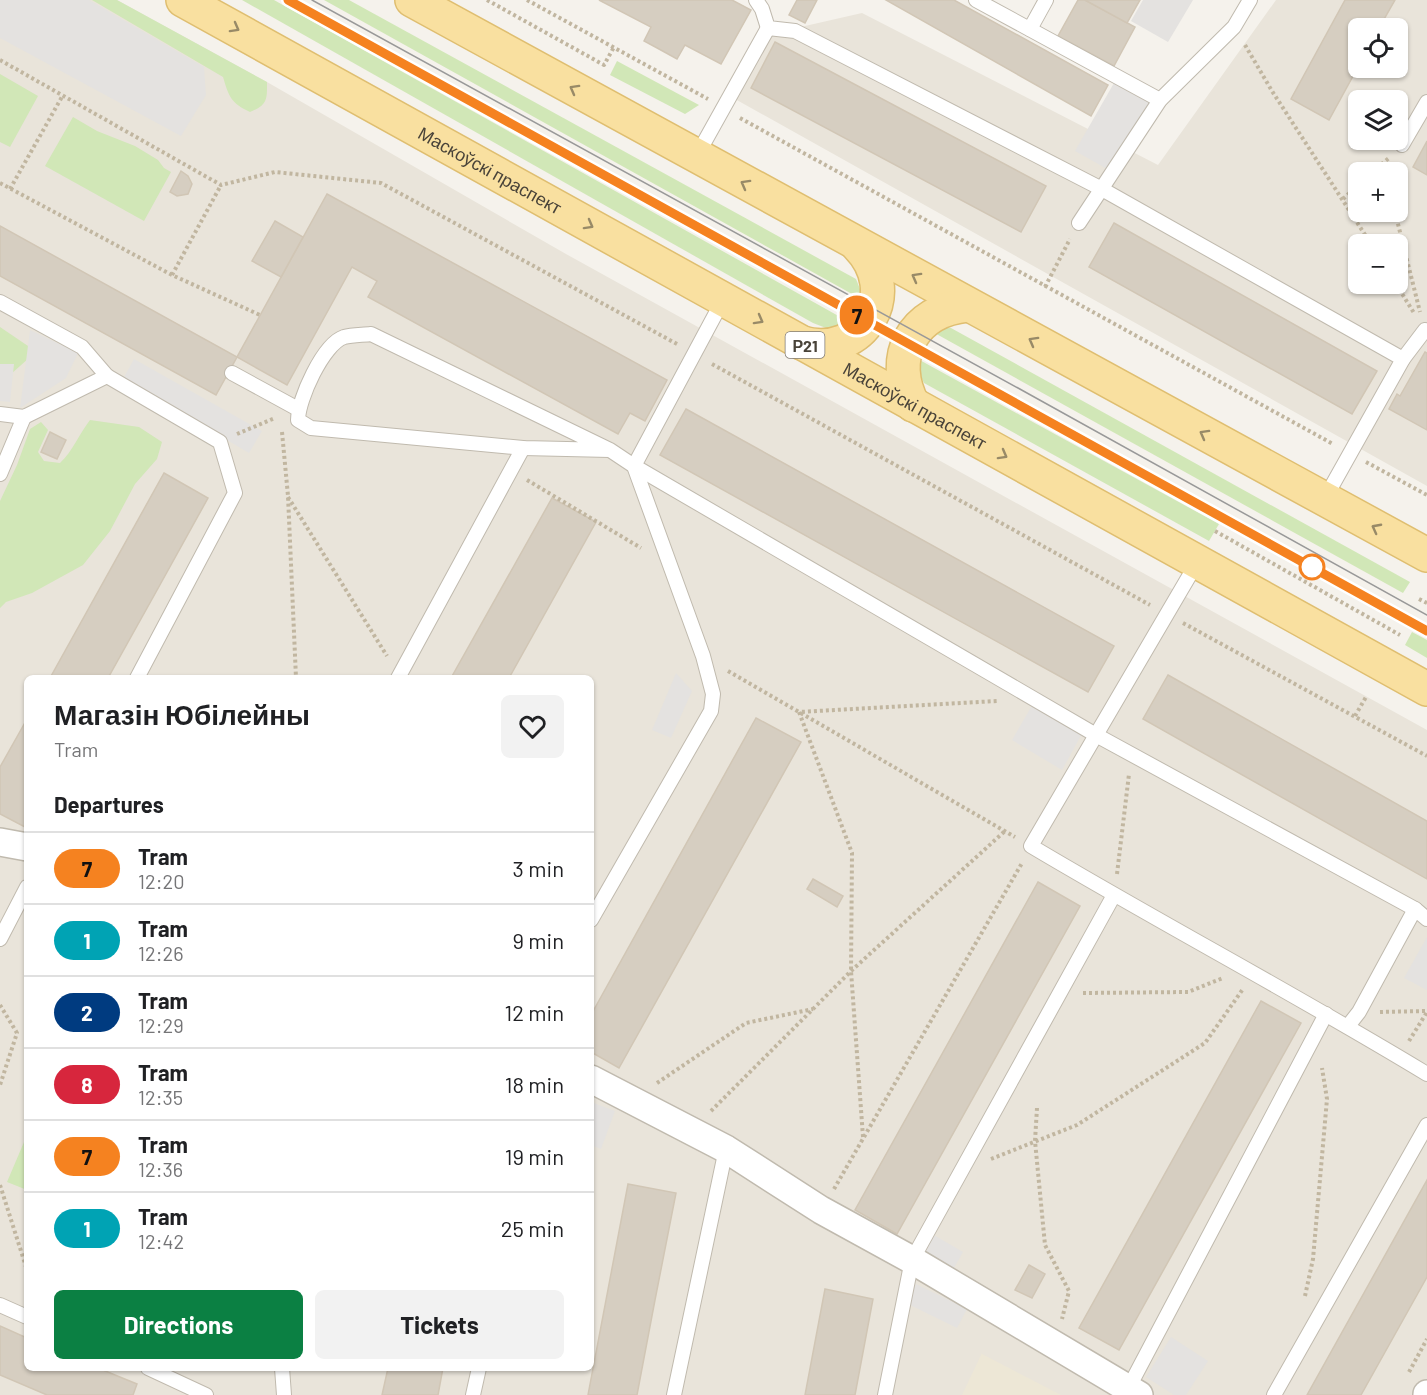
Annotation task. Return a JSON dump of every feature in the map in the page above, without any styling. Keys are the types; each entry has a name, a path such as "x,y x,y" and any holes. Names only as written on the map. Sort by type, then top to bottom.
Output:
{"main road":[{"name":"Маскоўскі праспект","path":"183,0 1427,689"},
{"path":"412,0 858,246 1427,555"},
{"path":"800,343 828,346 842,343 854,337 872,316 879,291 877,278 867,255 858,246"},
{"path":"913,405 906,393 902,364 911,337 935,314 951,307 967,305"}],"street":[{"path":"0,842 24,846"},
{"path":"594,1081 726,1149 821,1210 912,1260 1133,1392"}],"lane":[{"path":"696,157 768,28 762,9 756,0"},
{"path":"976,0 1161,100"},
{"path":"1029,29 1046,0"},
{"path":"1079,223 1100,188 1161,100 1234,27 1251,0"},
{"path":"768,28 795,31 1100,188 1403,359"},
{"path":"1408,135 1427,102"},
{"path":"594,915 711,711 713,694 703,656 634,466 723,300"},
{"path":"0,302 82,346 106,376 220,442 235,493 139,675"},
{"path":"1324,500 1403,359 1426,331"},
{"path":"610,450 522,448 311,428 298,420 298,409 323,354 342,338 372,334 610,450 1096,735 1415,909 1427,920"},
{"path":"232,373 298,409"},
{"path":"0,414 24,417 106,376"},
{"path":"0,474 24,417"},
{"path":"400,675 522,448"},
{"path":"1198,561 1031,846 1348,1026 1427,1074"},
{"path":"0,939 24,893"},
{"path":"885,1395 912,1260 1114,895"},
{"path":"1348,1026 1359,1012 1415,909"},
{"path":"1133,1392 1326,1014"},
{"path":"1274,1395 1427,1125"},
{"path":"674,1395 726,1149"},
{"path":"0,1305 24,1316"},
{"path":"164,1371 206,1395"},
{"path":"282,1371 284,1395"},
{"path":"473,1395 478,1371"}],"path":[{"path":"487,0 604,64 614,47"},
{"path":"527,0 1045,287 1427,495"},
{"path":"1234,27 1272,91 1365,234"},
{"path":"0,60 221,185 275,172 381,183 1427,756"},
{"path":"10,189 63,95"},
{"path":"0,183 172,275 260,315"},
{"path":"172,275 221,185"},
{"path":"1343,199 1348,194"},
{"path":"1398,222 1426,331"},
{"path":"1045,287 1079,223"},
{"path":"1402,294 1426,331"},
{"path":"220,442 298,409"},
{"path":"280,416 288,496 296,675"},
{"path":"511,470 670,566"},
{"path":"288,496 398,675"},
{"path":"1215,531 1400,635"},
{"path":"1419,599 1427,603"},
{"path":"703,656 1031,846 821,1210"},
{"path":"1355,716 1366,697"},
{"path":"799,712 1034,699"},
{"path":"799,712 852,853 851,971 863,1138"},
{"path":"1114,895 1131,755"},
{"path":"692,1131 851,971 1005,831"},
{"path":"1060,993 1188,992 1249,971"},
{"path":"961,1170 1077,1125 1205,1043 1249,971"},
{"path":"0,1005 17,1033 0,1085"},
{"path":"632,1100 746,1023 814,1009"},
{"path":"1359,1012 1427,1012"},
{"path":"1400,1057 1427,1012"},
{"path":"1303,1304 1313,1259 1327,1099 1316,1032"},
{"path":"1037,1108 1035,1141 1045,1245 1069,1291 1055,1346"},
{"path":"0,1185 24,1260"},
{"path":"1406,1376 1427,1339"}],"shaded area":[{"path":"0,0 117,0 267,82 566,254 1427,730 1427,1395 0,1395"},
{"path":"0,0 89,0 204,67 206,95 181,136 0,38"},
{"path":"1143,0 1193,0 1168,42 1131,21"},
{"path":"1276,0 1427,0 1427,486 735,99 770,34 862,13 1158,165"},
{"path":"1114,83 1153,103 1109,170 1075,151"},
{"path":"30,330 78,353 66,378 20,408"},
{"path":"134,359 262,431 249,453 123,379"},
{"path":"0,364 14,364 10,402 0,401"},
{"path":"676,673 692,691 671,738 652,730"},
{"path":"1034,702 1083,732 1062,770 1012,740"},
{"path":"1427,937 1427,990 1404,978"},
{"path":"594,1103 615,1111 601,1149 594,1146"},
{"path":"932,1234 963,1252 950,1275 919,1257"},
{"path":"916,1284 967,1309 957,1328 906,1303"},
{"path":"1171,1337 1208,1361 1186,1395 1174,1395 1146,1377"},
{"path":"982,1354 1061,1395 962,1395"}],"green space":[{"path":"92,0 117,0 267,82 265,101 260,107 250,112 244,109 232,99 223,77"},
{"path":"242,0 274,0 851,323 843,329 826,328 813,323"},
{"path":"324,0 349,0 856,279 862,294 861,299"},
{"path":"617,61 699,105 685,114 610,75"},
{"path":"0,74 38,96 10,147 0,142"},
{"path":"73,117 97,131 135,146 158,160 164,168 171,172 144,221 45,166"},
{"path":"0,327 28,346 29,358 11,374 0,374"},
{"path":"942,327 951,328 1410,582 1403,593 931,331"},
{"path":"916,358 1219,524 1209,541 924,383 918,371"},
{"path":"90,420 139,427 162,442 157,459 135,484 110,531 83,565 32,593 6,602 0,608 0,501 17,465 30,429 41,422 48,430 38,452 44,461 60,463"},
{"path":"1412,632 1427,640 1427,658 1405,645"},
{"path":"24,1142 24,1189 7,1182"}],"building":[{"path":"599,0 732,0 751,10 721,64 685,45 677,59 644,41 651,27"},
{"path":"797,0 817,0 805,23 789,15"},
{"path":"886,0 954,0 1108,85 1091,116"},
{"path":"1078,0 1085,0 1135,27 1114,66 1058,36"},
{"path":"1085,0 1140,0 1127,23"},
{"path":"1345,0 1395,0 1385,18 1348,18 1348,78 1352,78 1329,120 1291,99"},
{"path":"775,42 1046,186 1021,232 751,88"},
{"path":"1427,141 1427,175 1413,167"},
{"path":"181,171 188,176 192,184 188,194 177,196 170,192"},
{"path":"327,194 667,380 645,421 630,413 618,434 368,297 377,281 352,267 287,385 237,357"},
{"path":"275,221 303,237 281,277 252,261"},
{"path":"1114,223 1377,371 1352,414 1089,267"},
{"path":"0,226 237,357 216,395 0,276"},
{"path":"1425,352 1427,353 1427,430 1389,409 1397,394 1400,396"},
{"path":"686,409 1114,646 1088,692 660,455"},
{"path":"50,432 66,440 57,459 41,452"},
{"path":"164,473 208,498 110,675 52,675"},
{"path":"552,498 596,522 511,675 453,675"},
{"path":"1168,675 1427,821 1427,879 1143,719"},
{"path":"756,718 801,742 619,1068 594,1054 594,1010"},
{"path":"24,724 24,826 0,814 0,767"},
{"path":"813,879 843,896 837,907 807,889"},
{"path":"1038,882 1080,906 897,1234 855,1210"},
{"path":"1261,1001 1301,1023 1119,1350 1079,1328"},
{"path":"1427,1180 1427,1277 1361,1395 1307,1395"},
{"path":"628,1184 676,1193 637,1395 588,1395"},
{"path":"1029,1265 1045,1274 1032,1298 1015,1290"},
{"path":"825,1289 873,1299 855,1395 805,1395"},
{"path":"0,1326 24,1337 24,1371 105,1371 137,1384 133,1395 47,1395 0,1375"},
{"path":"387,1371 442,1371 438,1395 382,1395"}],"tram line":[{"path":"288,0 1427,631"},
{"name":"7","path":"288,0 1427,631"},
{"path":"312,0 1427,615"}]}
